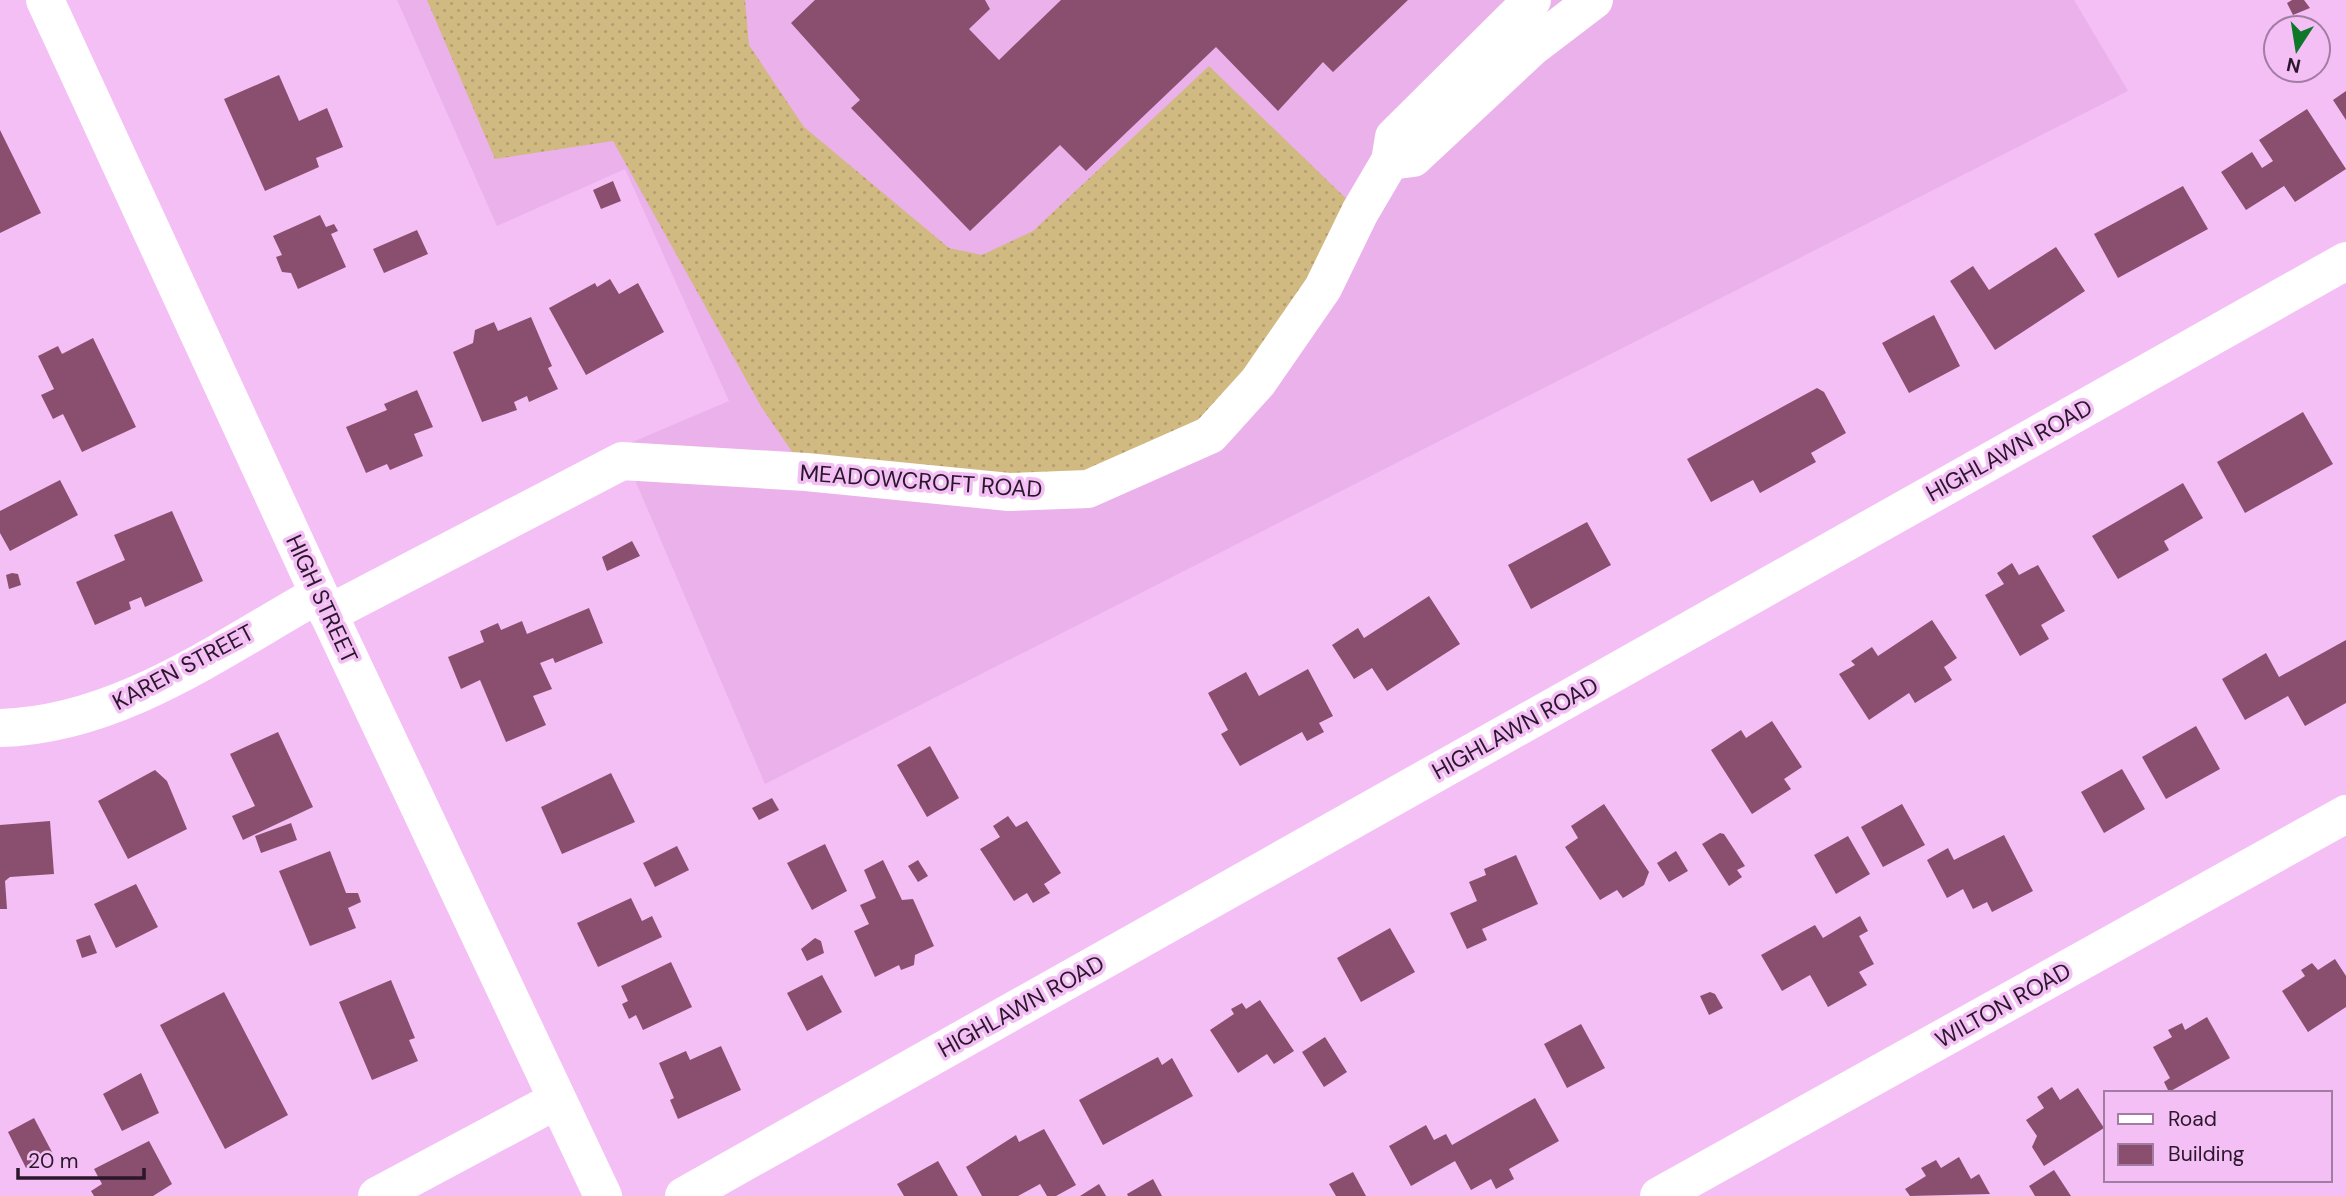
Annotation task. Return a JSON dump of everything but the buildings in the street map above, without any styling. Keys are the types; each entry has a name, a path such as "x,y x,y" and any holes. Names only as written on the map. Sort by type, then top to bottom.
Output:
{"street":[{"name":"HIGH STREET","path":"45,0 323,604 603,1196"},
{"name":"MEADOWCROFT ROAD","path":"323,604 622,461 806,472 1009,492 1088,489 1210,435 1258,382 1323,288 1365,203 1390,162 1394,137 1532,0"},
{"path":"1390,162 1413,158 1531,48 1594,0"},
{"name":"HIGHLAWN ROAD","path":"684,1196 2346,261"},
{"name":"KAREN STREET","path":"0,728 30,727 86,716 140,694 323,604"},
{"name":"WILTON ROAD","path":"1660,1196 2346,814"},
{"path":"377,1196 557,1100"}],"shaded area":[{"path":"397,0 2074,0 2128,91 765,784 621,447 729,401 625,169 497,226"},
{"path":"427,0 745,0 749,45 804,127 949,248 982,255 1033,231 1209,66 1360,212 1258,382 1088,489 806,472 762,408 613,141 495,159"}]}
